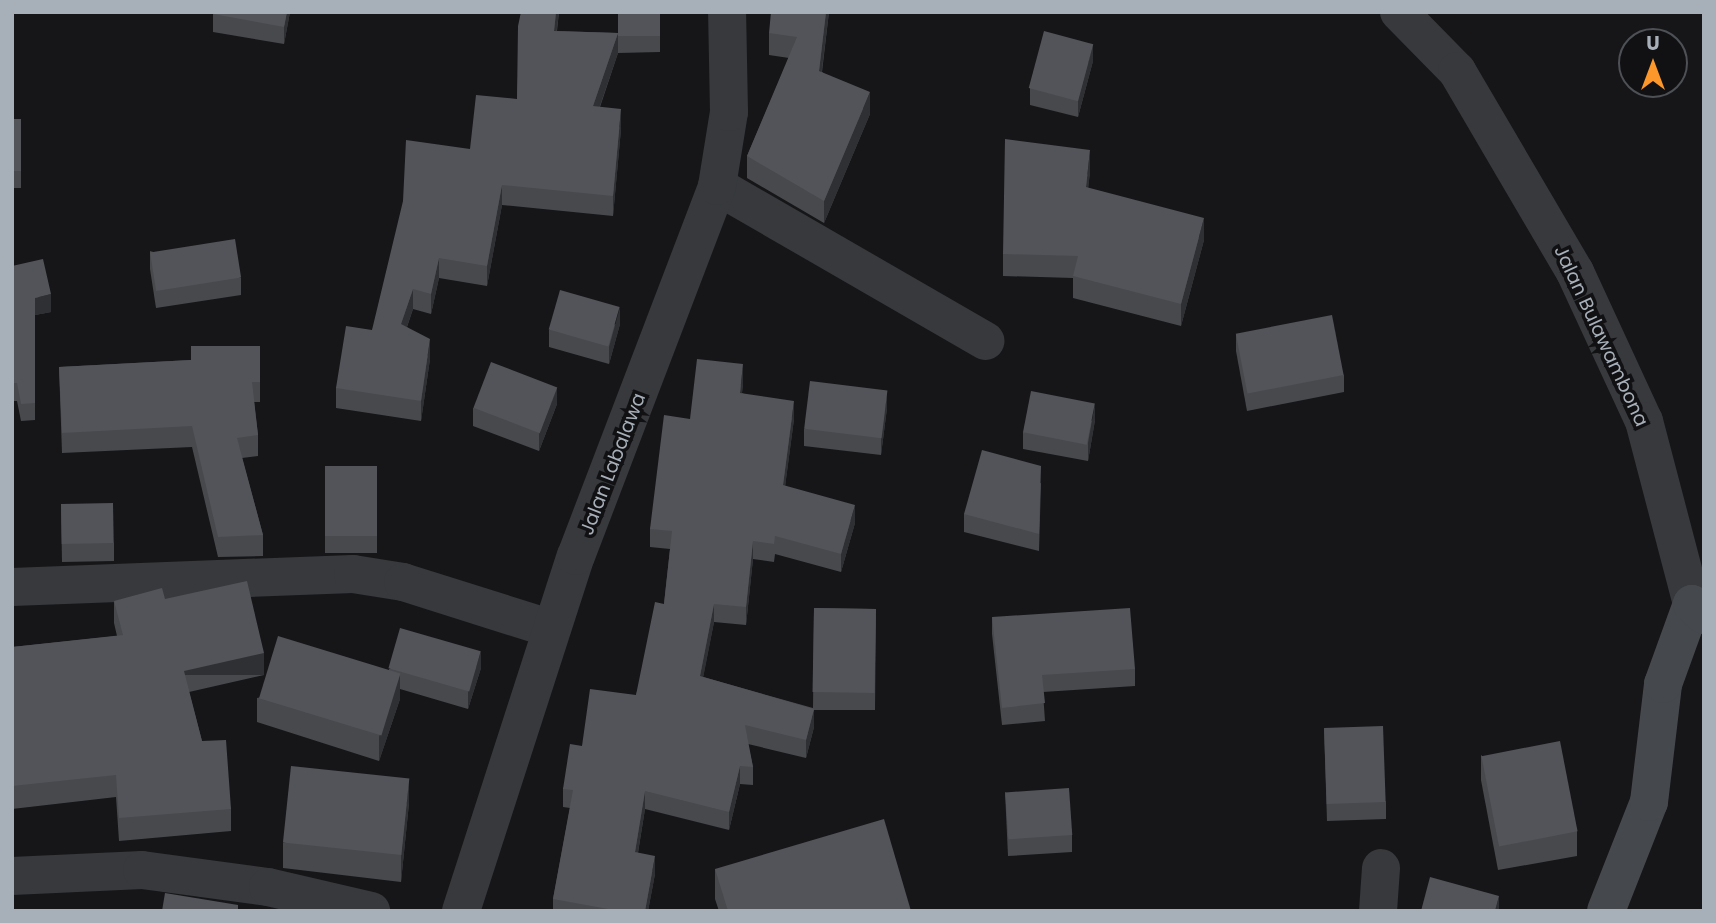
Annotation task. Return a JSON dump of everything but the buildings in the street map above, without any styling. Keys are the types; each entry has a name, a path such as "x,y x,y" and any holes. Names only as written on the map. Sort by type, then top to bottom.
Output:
{"main road":[{"path":"1606,911 1649,802 1663,684 1698,610"}],"street":[{"name":"Jalan Labalawa","path":"461,911 552,629 717,186 729,112 727,12"},
{"name":"Jalan Bulawambona","path":"1399,12 1457,71 1575,272 1644,421 1698,610"},
{"path":"717,186 985,341"},
{"path":"12,587 353,574 403,582 552,629"},
{"path":"1378,911 1381,868"},
{"path":"12,876 142,870 268,887 372,911"}]}
